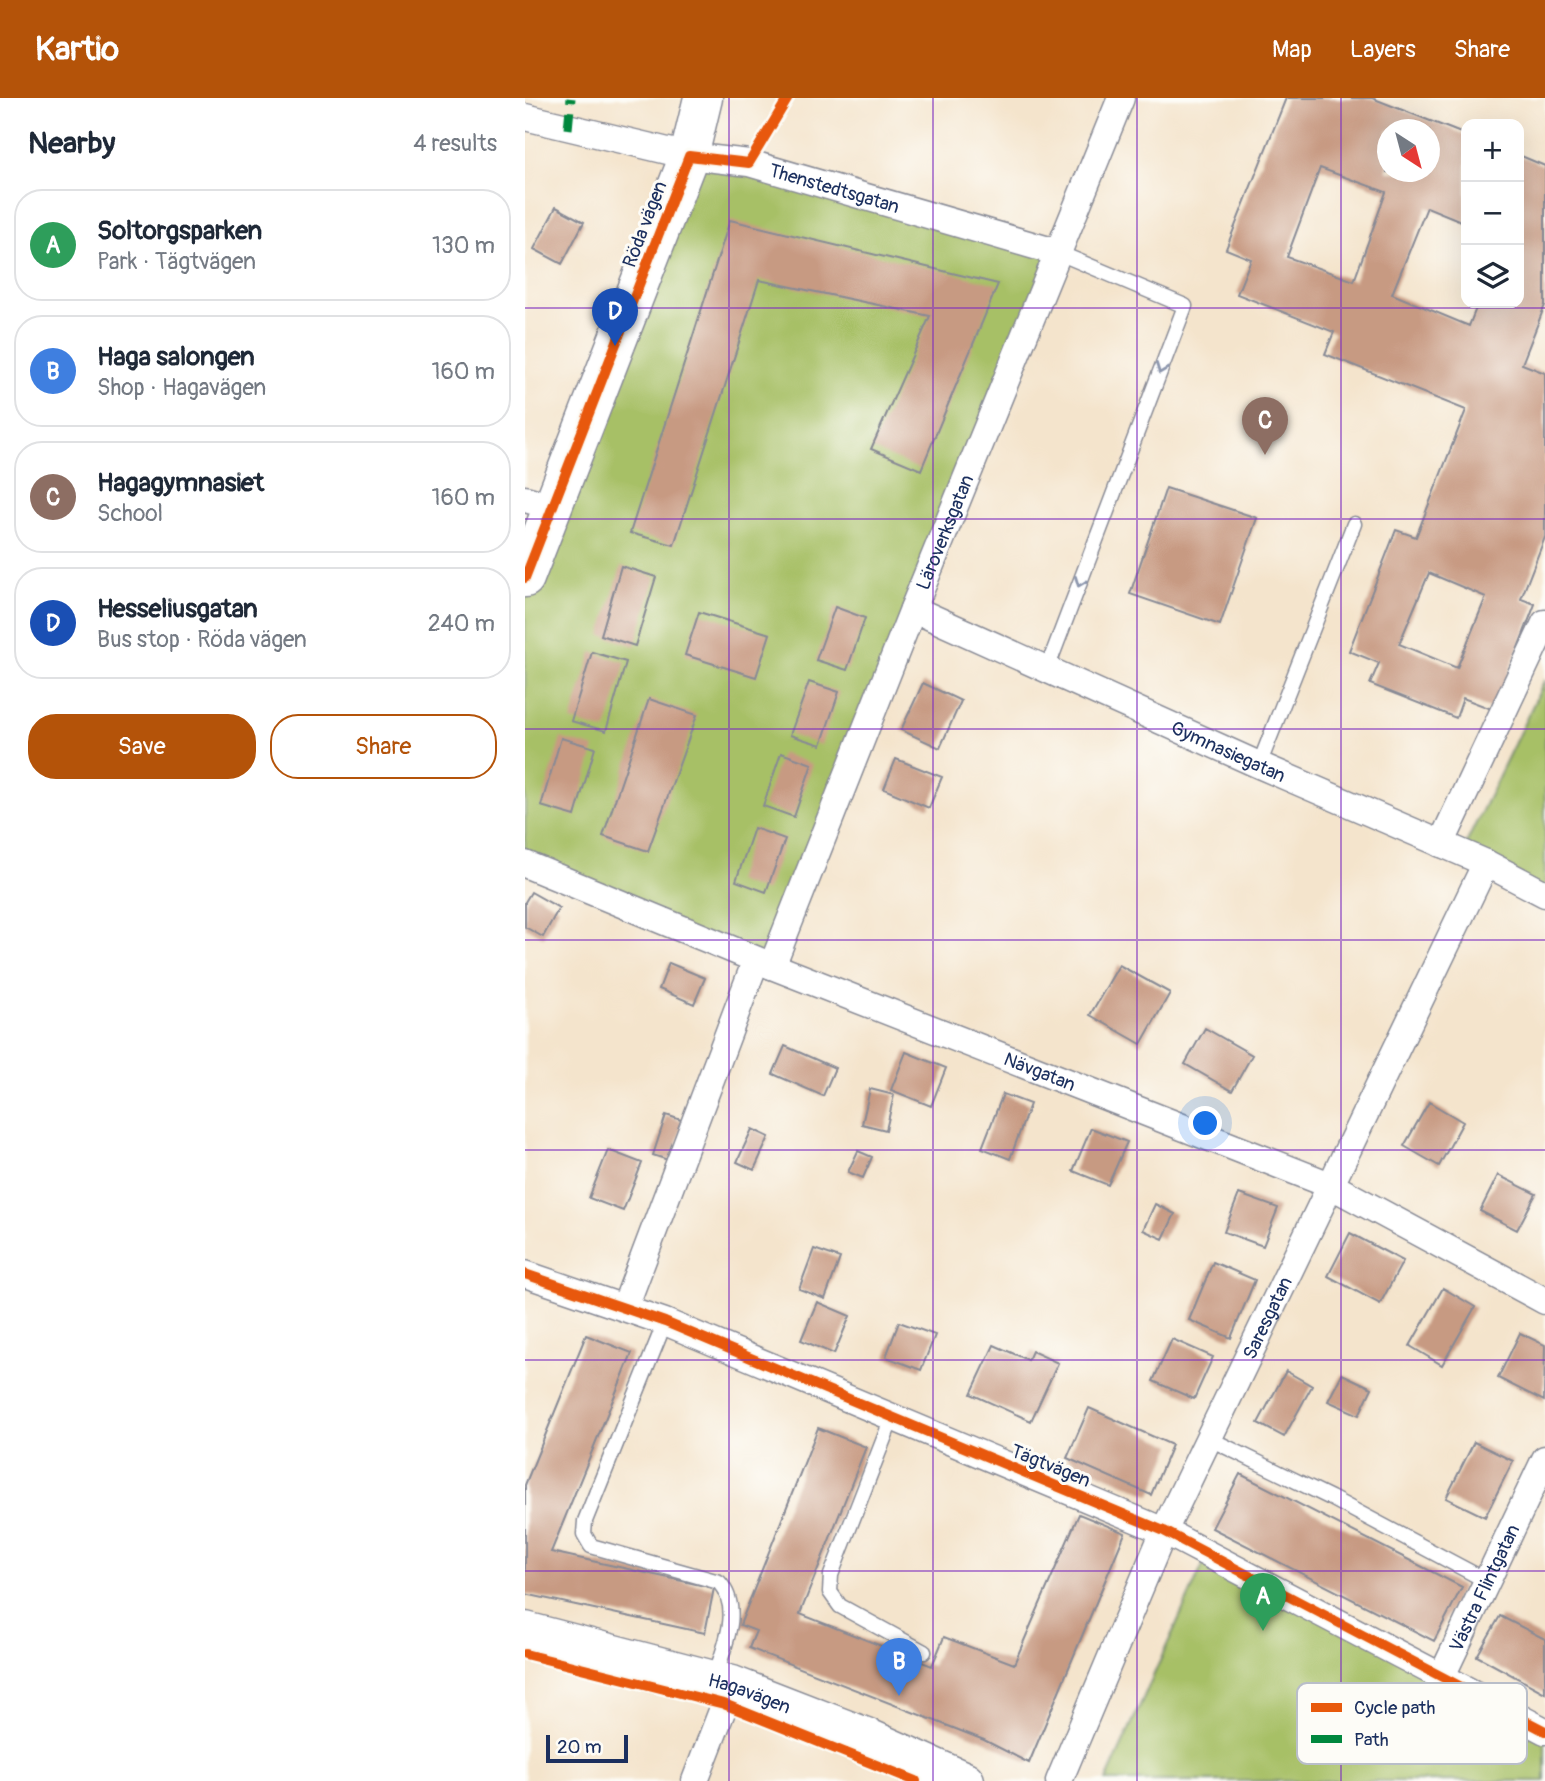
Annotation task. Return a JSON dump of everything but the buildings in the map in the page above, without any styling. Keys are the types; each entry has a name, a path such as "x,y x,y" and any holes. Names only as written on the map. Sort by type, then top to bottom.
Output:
{"street":[{"name":"Röda vägen","path":"525,578 538,503 689,156 702,98"},
{"name":"Läroverksgatan","path":"625,1307 1121,98"},
{"name":"Thenstedtsgatan","path":"525,117 689,156 749,163 1059,253"},
{"name":"Gymnasiegatan","path":"913,610 1486,863 1545,894"},
{"path":"1441,844 1545,623"},
{"name":"Saresgatan","path":"1059,1781 1164,1531 1486,863"},
{"name":"Nävgatan","path":"525,864 764,963 1331,1185 1545,1301"},
{"name":"Tägtvägen","path":"525,1273 665,1322 1164,1531 1450,1683"},
{"name":"Västra Flintgatan","path":"1440,1678 1545,1459"},
{"name":"Hagavägen","path":"525,1631 723,1682 866,1737 965,1781"},
{"path":"695,1781 723,1682"},
{"name":"Tägtvägen","path":"1527,1722 1545,1731"}],"lane":[{"path":"1047,669 1185,306 1059,253"},
{"path":"1259,765 1354,524"},
{"path":"665,1322 585,1521 584,1534 591,1546 719,1582 729,1594 733,1608 723,1682"},
{"path":"892,1418 831,1575 831,1592 840,1606 924,1652"},
{"path":"1208,1438 1331,1498 1487,1580"}],"green space":[{"path":"689,156 1059,253 772,966 525,864 525,578"},
{"path":"1545,680 1545,893 1463,850"},
{"path":"1208,1554 1454,1683 1297,1683 1297,1764 1527,1764 1527,1722 1545,1731 1545,1781 1106,1781"}],"marked path":[{"path":"568,129 571,98"}],"cycle path":[{"path":"525,578 689,156 749,163 788,98"},
{"path":"525,1274 665,1322 1164,1531 1454,1683"},
{"path":"525,1654 724,1704 916,1781"},
{"path":"1527,1722 1545,1731"}],"place":[{"name":"Hesseliusgatan","path":"615,346"},
{"name":"Hagagymnasiet","path":"1265,455"},
{"name":"Soltorgsparken","path":"1263,1631"},
{"name":"Haga salongen","path":"899,1696"}]}
